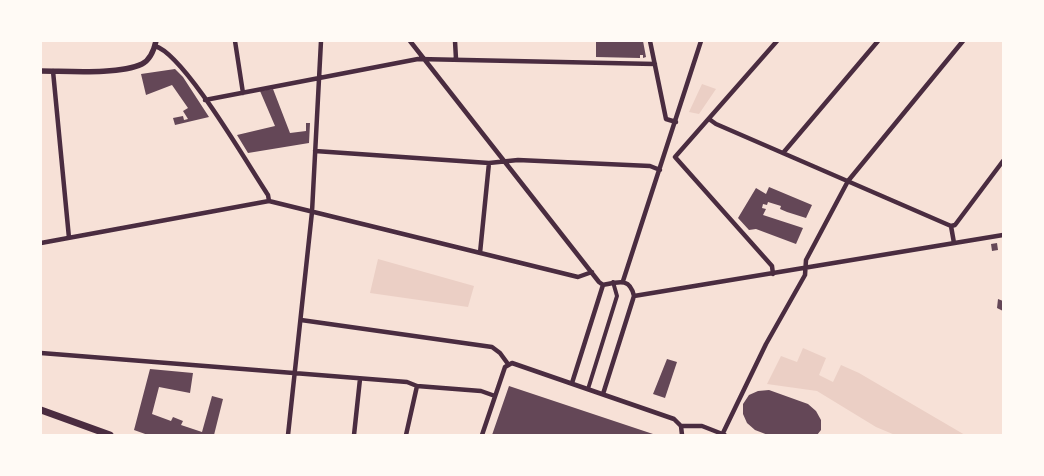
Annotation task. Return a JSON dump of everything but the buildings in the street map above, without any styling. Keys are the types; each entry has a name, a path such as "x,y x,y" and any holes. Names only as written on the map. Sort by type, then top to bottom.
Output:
{"main road":[{"path":"41,410 110,435"}],"street":[{"path":"235,41 243,93"},
{"path":"288,435 312,212 321,41"},
{"path":"410,41 603,285"},
{"path":"455,41 456,59"},
{"path":"650,41 666,119 676,122"},
{"path":"623,281 701,41"},
{"path":"675,157 777,41"},
{"path":"782,153 878,41"},
{"path":"681,426 702,426 723,434 766,344 805,275 806,260 848,181 963,41"},
{"path":"41,71 106,70 142,64 148,59 155,44 172,56 205,100 268,195 268,201"},
{"path":"205,100 425,59 655,64"},
{"path":"53,71 68,238"},
{"path":"709,119 716,124 951,226 955,225 1003,161"},
{"path":"316,151 490,163 505,161 650,166 660,170"},
{"path":"665,154 675,157 772,266 773,274"},
{"path":"480,253 490,163"},
{"path":"41,243 268,201 578,277 592,272"},
{"path":"951,226 954,243"},
{"path":"634,296 1003,235"},
{"path":"602,394 634,296 629,285 623,281 603,285"},
{"path":"588,389 617,296 613,282"},
{"path":"572,383 603,285"},
{"path":"301,320 492,347 500,353 508,364"},
{"path":"41,353 407,382 417,386 481,391 495,396"},
{"path":"508,364 512,363 674,419 681,426 682,435"},
{"path":"482,435 508,364"},
{"path":"354,435 360,379"},
{"path":"406,435 417,386"}],"shaded area":[{"path":"702,84 716,89 699,114 689,112"},
{"path":"378,259 474,286 468,307 370,293"},
{"path":"803,348 826,358 819,375 833,382 841,365 859,373 965,435 895,435 876,427 817,391 767,384 781,356 797,362"}]}
